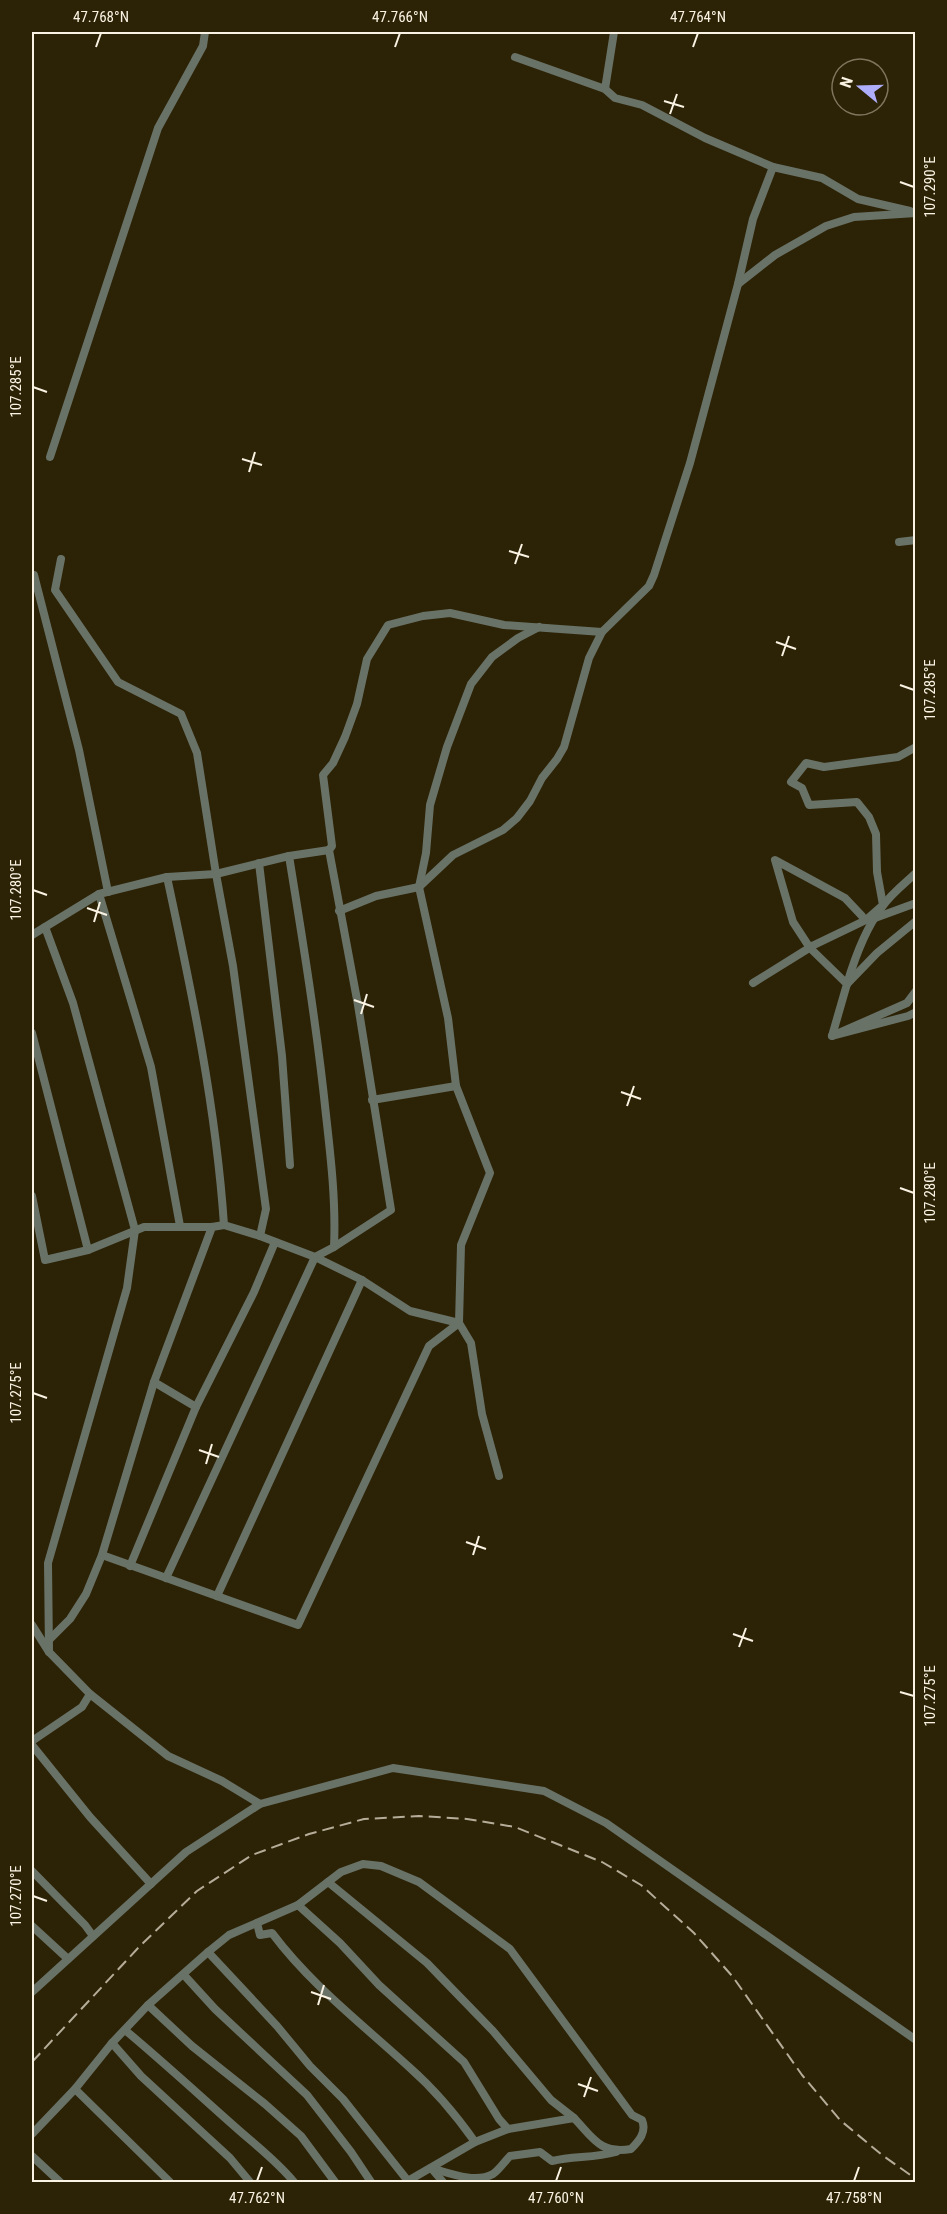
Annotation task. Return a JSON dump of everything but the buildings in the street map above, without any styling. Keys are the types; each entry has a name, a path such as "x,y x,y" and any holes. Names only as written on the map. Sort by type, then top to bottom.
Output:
{"street":[{"path":"50,457 158,128 203,46 205,32"},
{"path":"605,89 614,32"},
{"path":"515,57 605,89 615,98 642,105 705,138 773,167 822,178 858,199 915,213"},
{"path":"339,911 376,896 419,887 453,855 502,830 517,818 530,801 542,778 564,747 589,658 602,632 649,586 654,575 690,463 753,219 773,167"},
{"path":"738,284 775,255 826,226 854,217 915,213"},
{"path":"899,542 915,540"},
{"path":"61,559 55,590 118,682 182,714 197,753 233,966 266,1209 260,1236"},
{"path":"34,574 79,750 108,892"},
{"path":"32,935 99,894 167,877 216,874 289,856 328,850 332,846 323,775 333,763 345,737 357,704 367,659 388,625 423,616 450,613 504,625 602,632"},
{"path":"499,1476 482,1414 471,1343 459,1323 461,1245 490,1173 456,1086 448,1018 419,887 426,853 430,805 447,747 471,684 492,657 518,638 540,627"},
{"path":"832,1036 854,961 883,905 877,872 876,834 870,817 857,802 809,806 802,788 791,782 806,764 824,767 898,757 915,747"},
{"path":"166,1578 315,1257 392,1210 358,1005 328,850"},
{"path":"289,856 320,1052 336,1214 334,1247"},
{"path":"847,984 810,948 793,922 775,860 845,898 862,916"},
{"path":"259,863 282,1056 290,1165"},
{"path":"753,983 810,948 866,920 912,880 915,873"},
{"path":"167,877 196,1011 214,1117 224,1225"},
{"path":"99,894 151,1067 180,1226"},
{"path":"874,919 915,903"},
{"path":"847,984 915,921"},
{"path":"45,927 73,1003 135,1230 127,1288 48,1563 49,1652"},
{"path":"832,1036 907,1003 915,991"},
{"path":"832,1036 908,1016 915,1012"},
{"path":"32,1033 88,1250"},
{"path":"372,1100 456,1086"},
{"path":"32,1196 45,1260 88,1250 144,1227 224,1225 315,1257 362,1280 410,1311 459,1323"},
{"path":"49,1640 86,1594 102,1555 154,1382 212,1227"},
{"path":"130,1566 196,1407 254,1292 275,1242"},
{"path":"217,1596 362,1280"},
{"path":"102,1555 298,1625 429,1346 459,1323"},
{"path":"154,1382 196,1407"},
{"path":"32,1625 49,1652 90,1694 168,1756 222,1781 260,1804"},
{"path":"90,1694 82,1707 32,1744 90,1817 151,1884"},
{"path":"32,1992 186,1852 260,1804 393,1768 544,1791 606,1823 915,2040"},
{"path":"32,2134 75,2089 112,2043 148,2005 208,1952 229,1935 298,1905 341,1872 363,1864 381,1866 419,1882 510,1949 632,2115 642,2120 643,2133 631,2149 588,2157 570,2157 552,2162 540,2152 510,2156 494,2173 475,2180 431,2168"},
{"path":"32,1871 86,1925 93,1936"},
{"path":"328,1882 427,1963 493,2031 551,2100 574,2118 602,2147 616,2151"},
{"path":"298,1905 340,1943 379,1985 464,2062 499,2119 508,2129"},
{"path":"257,1923 260,1935 272,1933 298,1966 318,1986 420,2077 475,2142"},
{"path":"32,1926 68,1959"},
{"path":"208,1952 277,2026 310,2066 343,2099 407,2182 475,2142 508,2129 574,2118"},
{"path":"184,1975 215,2009 307,2095 371,2182"},
{"path":"148,2005 192,2046 266,2104 301,2136 335,2182"},
{"path":"125,2031 144,2044 160,2062 264,2151 294,2182"},
{"path":"112,2043 141,2076 230,2158 250,2182"},
{"path":"75,2089 170,2182"},
{"path":"32,2156 60,2182"},
{"path":"431,2168 443,2182"}],"railway":[{"path":"32,2062 139,1947 197,1891 252,1855 309,1834 364,1819 419,1816 467,1819 515,1827 602,1862 641,1885 694,1933 733,1977 802,2075 840,2120 882,2155 916,2179"}]}
